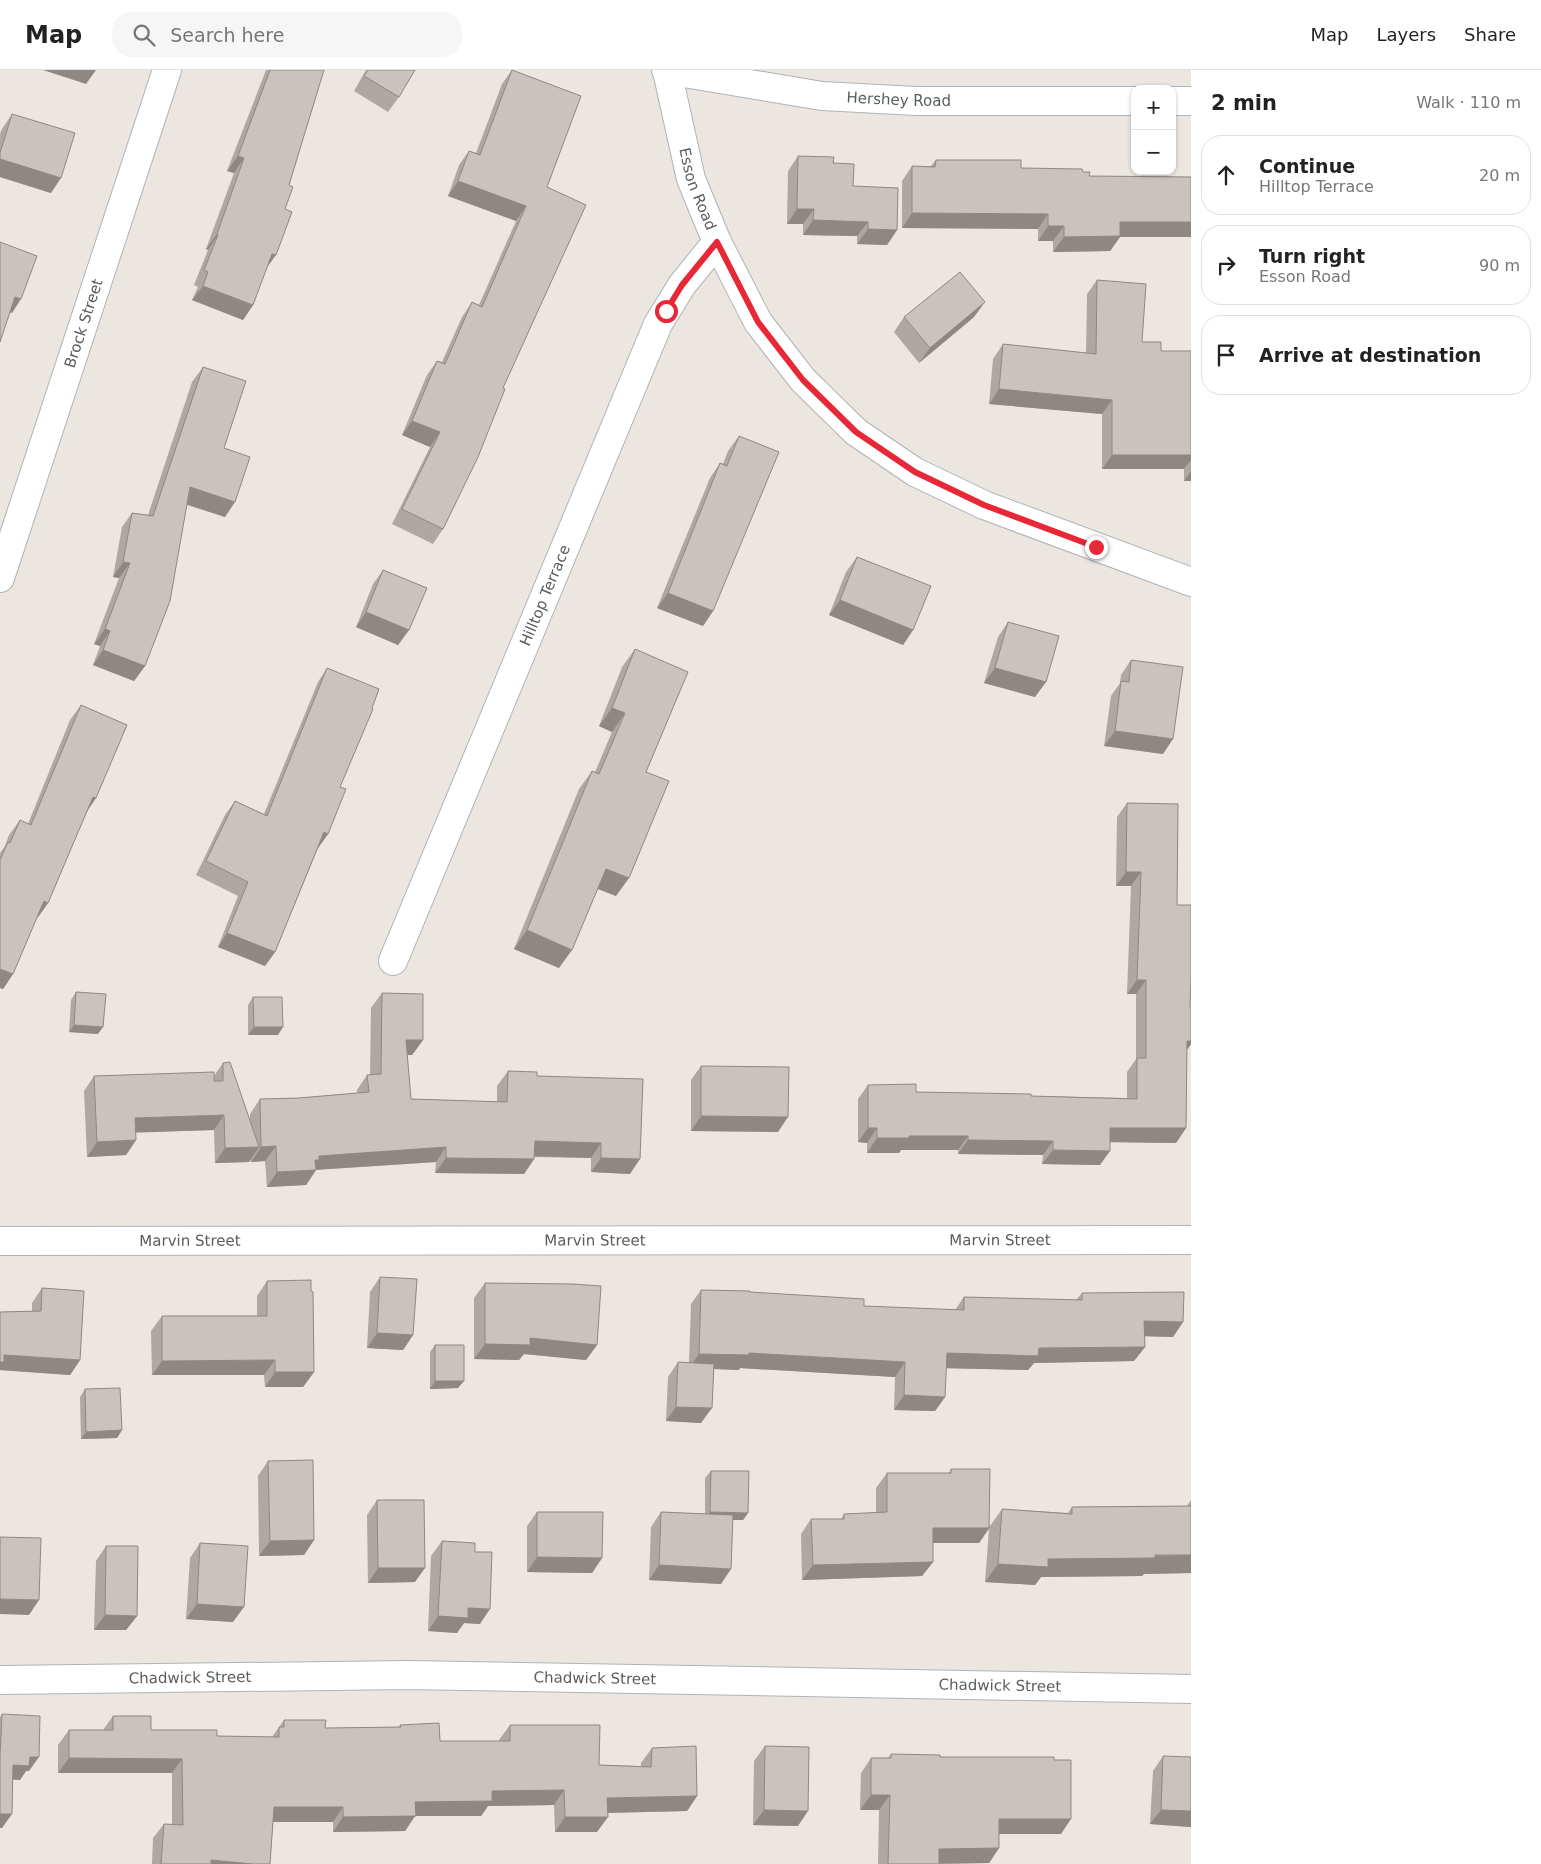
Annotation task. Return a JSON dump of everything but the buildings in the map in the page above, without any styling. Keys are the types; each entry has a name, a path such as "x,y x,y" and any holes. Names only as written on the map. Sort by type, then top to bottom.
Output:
{"street":[{"name":"Brock Street","path":"0,578 167,70"},
{"name":"Hershey Road","path":"666,71 822,96 916,101 1131,101"},
{"name":"Esson Road","path":"666,71 691,179 717,242 758,322 803,380 856,432 915,472 984,505 1191,582"},
{"path":"1176,101 1191,101"},
{"name":"Hilltop Terrace","path":"393,961 658,324 682,285 717,242"},
{"name":"Marvin Street","path":"0,1241 1191,1240"},
{"name":"Chadwick Street","path":"0,1680 408,1675 1191,1689"}],"route":[{"path":"666,311 682,285 717,242 758,322 803,380 856,432 915,472 984,505 1096,547"}]}
